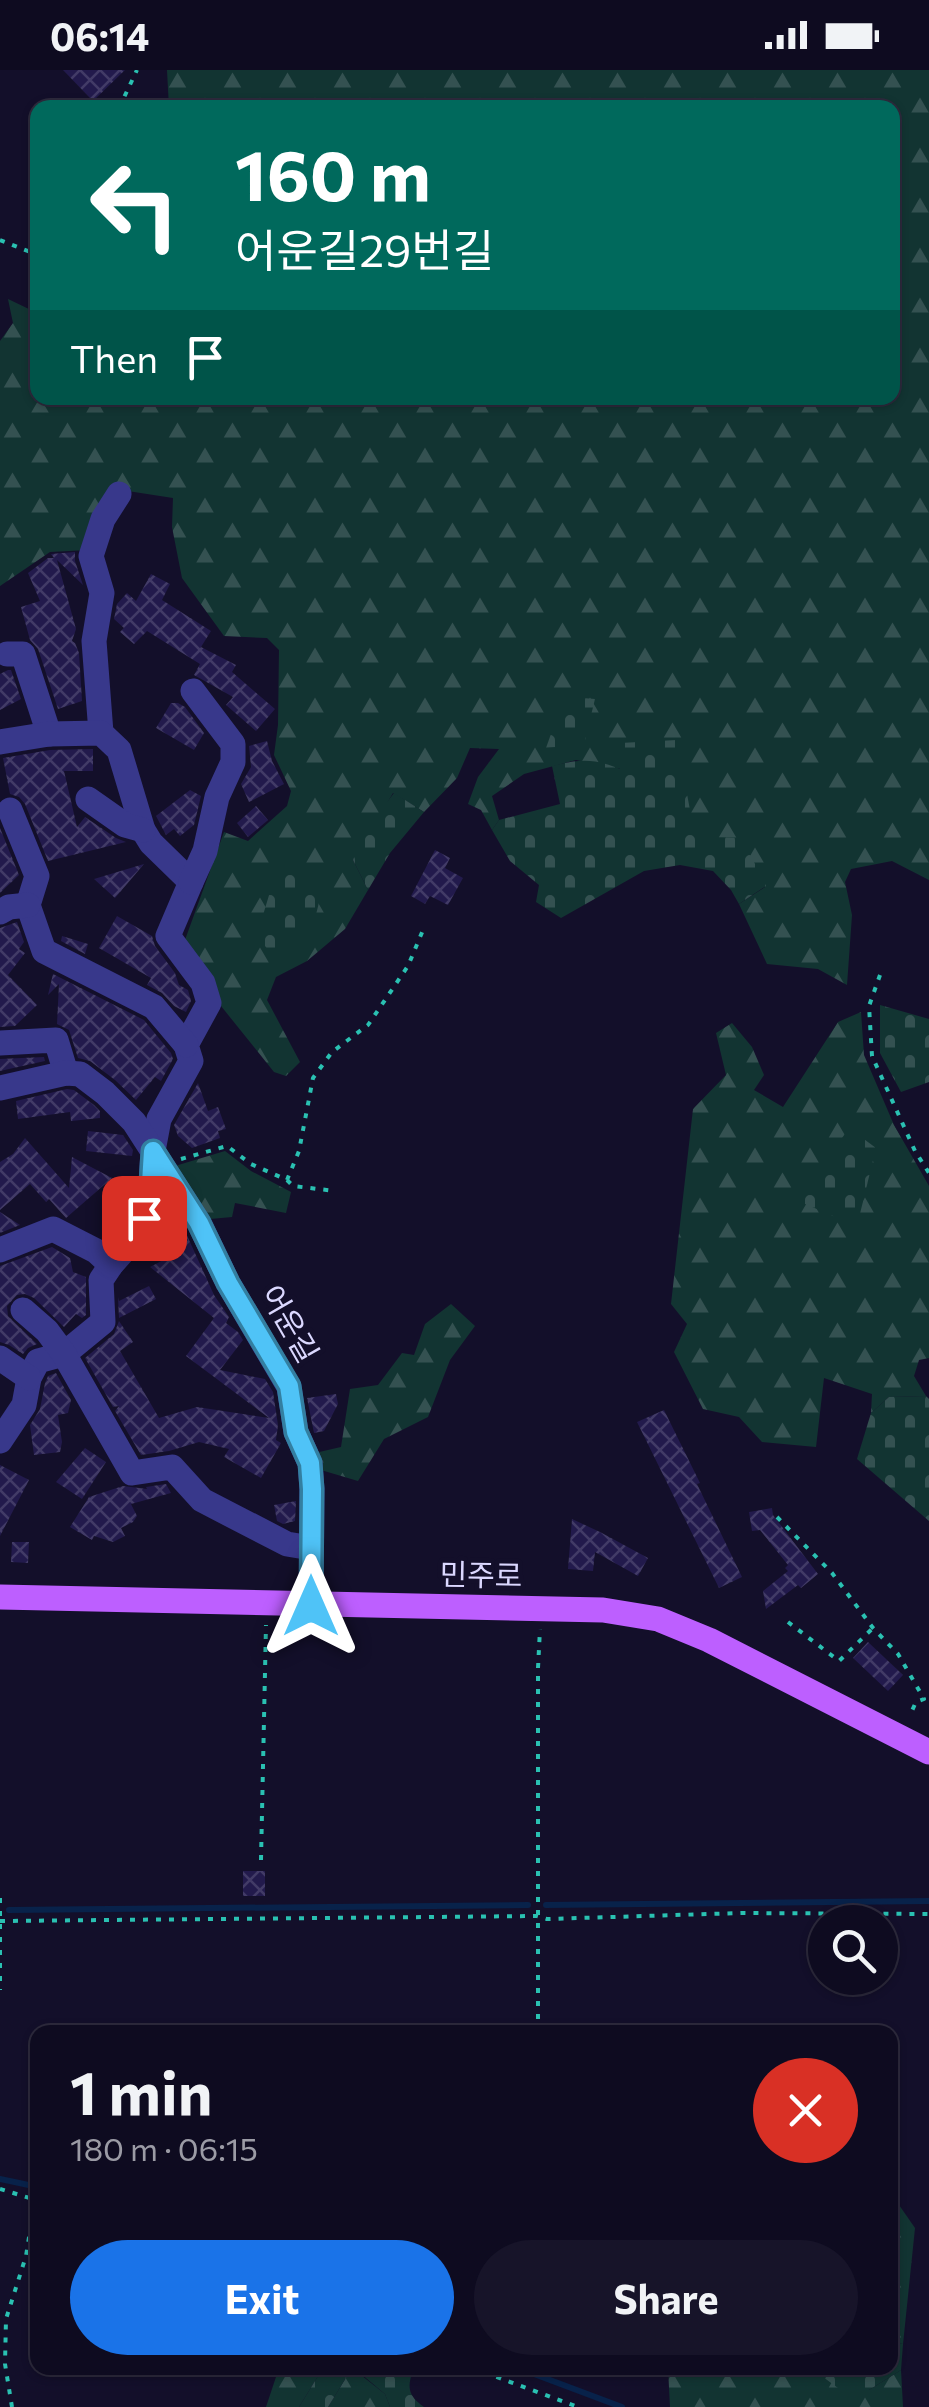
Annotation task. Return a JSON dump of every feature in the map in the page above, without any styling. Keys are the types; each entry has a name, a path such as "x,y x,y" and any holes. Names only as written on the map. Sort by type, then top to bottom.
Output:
{"main road":[{"name":"민주로","path":"0,1598 603,1610 658,1619 709,1640 929,1752"}],"street":[{"path":"120,494 103,518 92,556 102,592 94,641 101,733 119,750 142,830 190,882"},
{"path":"7,654 23,654 50,734"},
{"path":"186,1045 208,1002 203,983 168,936 205,851 217,797 233,762 233,744 193,691"},
{"path":"0,742 50,734 101,733"},
{"path":"88,799 126,825 142,830"},
{"path":"0,1442 24,1404 29,1378 38,1361 64,1354 103,1322 101,1280 136,1236 150,1199 159,1119 191,1060 186,1045 154,1007 44,951 28,904 36,876 10,810"},
{"path":"0,912 28,904"},
{"name":"어운길","path":"0,1043 56,1040 66,1073 80,1074 106,1093 134,1122 199,1223 228,1283 289,1386 296,1432 310,1463 311,1606"},
{"path":"0,1088 66,1073"},
{"path":"0,1250 53,1229 96,1251 111,1264"},
{"path":"23,1310 47,1331 64,1354 132,1472 172,1467 202,1500 287,1544 311,1548"},
{"path":"0,1358 29,1378"}],"path":[{"path":"123,100 137,70"},
{"path":"0,240 30,251"},
{"path":"287,1180 299,1151 313,1078 332,1052 368,1025 408,966 423,930"},
{"path":"880,974 870,1006 872,1056 929,1174"},
{"path":"153,1151 180,1159 227,1146 293,1186 336,1191"},
{"path":"778,1516 832,1573 898,1654 927,1699 916,1702 899,1737"},
{"path":"261,1860 266,1604"},
{"path":"538,2025 540,1610"},
{"path":"788,1622 839,1661 873,1628"},
{"path":"0,1898 0,1990"},
{"path":"0,1921 929,1914"},
{"path":"0,2190 30,2198"},
{"path":"12,2407 5,2364 6,2319 30,2234"},
{"path":"491,2375 578,2407"}],"green space":[{"path":"167,70 929,70 929,880 892,861 851,869 845,882 852,915 847,985 818,969 767,964 739,904 765,887 695,837 621,769 576,760 524,774 492,796 499,820 492,830 481,810 468,804 478,777 499,749 470,748 457,778 424,812 393,793 353,860 368,890 345,929 307,961 276,977 267,1000 300,1062 286,1076 274,1072 217,1001 185,940 224,832 248,841 287,806 291,791 274,755 279,650 267,638 224,636 182,578 172,527 173,498 115,489 88,550 50,552 0,586 0,341 13,323 8,299 30,310 30,405 900,405 900,100 169,100"},
{"path":"570,697 595,699 584,744 546,748 557,717"},
{"path":"677,740 695,837 742,838 766,886 739,904 713,871 680,865 644,871 561,918 536,902 539,885 510,861 492,830 499,820 560,804 552,766 586,761 620,769 620,743"},
{"path":"394,793 424,812 390,853 368,890 353,860 364,832"},
{"path":"287,869 314,873 322,888 319,903 308,931 294,941 268,950 257,935 273,882"},
{"path":"880,1005 929,1019 929,1082 901,1092 880,1053"},
{"path":"861,1012 864,1055 894,1125 929,1186 929,1358 919,1360 914,1376 926,1396 889,1397 871,1413 872,1394 824,1378 816,1447 762,1442 739,1417 703,1409 674,1352 687,1324 671,1304 693,1109 726,1075 716,1033 732,1023 752,1047 764,1075 754,1090 783,1107 838,1022"},
{"path":"849,1128 876,1148 857,1226 798,1201"},
{"path":"225,1151 251,1171 291,1192 286,1213 235,1203 232,1217 210,1219 175,1166"},
{"path":"451,1304 475,1326 450,1360 428,1417 384,1439 358,1481 321,1470 315,1453 341,1447 350,1389 378,1385 402,1353 414,1355 425,1324"},
{"path":"926,1396 929,1521 857,1459 871,1413 889,1397"},
{"path":"898,2204 915,2228 903,2344 898,2343"},
{"path":"898,2343 903,2344 898,2372"},
{"path":"901,2370 903,2407 670,2407 668,2375 822,2375 869,2390"},
{"path":"277,2375 319,2375 299,2407 266,2407"},
{"path":"319,2375 348,2375 328,2407 299,2407"},
{"path":"348,2375 361,2375 385,2394 390,2407 328,2407"},
{"path":"362,2375 412,2375 410,2390 424,2407 390,2407 385,2394"},
{"path":"820,2375 893,2375 869,2390 842,2391"}],"building":[{"path":"63,70 125,70 94,100"},
{"path":"75,552 83,585 57,560 76,629 72,641 79,653 82,701 58,709 21,607 40,601 28,573 54,558 51,554"},
{"path":"151,574 170,584 162,600 211,631 201,647 236,665 232,672 275,709 256,731 226,705 233,697 194,675 200,664 147,631 134,644 120,632 124,628 114,619 117,604 127,593 136,601"},
{"path":"8,670 21,699 0,710 0,674"},
{"path":"171,703 185,707 204,733 194,750 156,728"},
{"path":"267,741 284,784 249,802 241,784 251,767 249,746"},
{"path":"93,749 93,771 64,771 77,827 85,817 126,842 48,861 25,804 10,794 3,758 50,750"},
{"path":"190,790 201,796 194,825 180,836 174,829 166,835 156,816"},
{"path":"256,806 268,820 248,837 237,823"},
{"path":"0,828 19,875 0,893"},
{"path":"435,850 450,858 445,868 463,878 448,905 430,896 425,904 411,896"},
{"path":"144,864 115,898 94,879"},
{"path":"117,916 152,936 179,985 188,990 191,1001 186,1012 147,985 151,978 99,948"},
{"path":"17,922 24,942 19,949 25,953 8,975 37,1005 15,1026 0,1027 0,928"},
{"path":"62,936 88,944 85,954 61,941"},
{"path":"53,974 144,1020 173,1059 161,1081 155,1077 136,1100 90,1061 78,1058 69,1030 57,1024 59,984 48,995"},
{"path":"44,1057 45,1061 0,1071 0,1059"},
{"path":"198,1083 208,1111 218,1107 226,1129 218,1131 220,1138 192,1148 178,1136 174,1125"},
{"path":"67,1089 94,1105 100,1118 71,1121 70,1112 18,1119 16,1101"},
{"path":"88,1131 123,1135 133,1150 132,1156 86,1151"},
{"path":"25,1138 69,1188 72,1157 112,1178 66,1218 30,1184 0,1210 0,1162 13,1154"},
{"path":"112,1178 134,1190 117,1234 108,1234"},
{"path":"165,1206 185,1231 214,1295 229,1317 226,1323 243,1340 220,1370 265,1379 273,1392 276,1440 281,1443 261,1478 224,1457 229,1449 199,1442 141,1455 115,1411 119,1406 113,1407 85,1358 114,1334 119,1321 133,1342 120,1351 159,1418 197,1407 269,1418 186,1356 214,1318 150,1267 169,1257 157,1226"},
{"path":"0,1212 20,1225 0,1233"},
{"path":"52,1247 70,1258 73,1272 86,1277 86,1315 82,1318 76,1314 64,1327 34,1298 17,1295 7,1306 8,1316 37,1344 23,1354 0,1342 0,1266"},
{"path":"149,1286 156,1299 119,1318 118,1297 119,1301"},
{"path":"56,1373 71,1400 68,1413 58,1415 60,1452 34,1455 30,1425 40,1409 48,1376"},
{"path":"336,1394 338,1404 324,1431 314,1433 307,1398"},
{"path":"664,1410 742,1577 719,1588 637,1422"},
{"path":"85,1448 106,1462 82,1499 56,1482"},
{"path":"0,1465 29,1480 0,1536"},
{"path":"166,1484 171,1493 131,1504 137,1516 121,1528 125,1536 113,1542 94,1536 92,1540 70,1527 89,1497 123,1486 147,1489"},
{"path":"296,1501 295,1521 277,1521 274,1505"},
{"path":"772,1508 773,1515 818,1574 766,1609 763,1591 788,1571 788,1565 760,1530 752,1531 749,1512"},
{"path":"572,1519 648,1558 638,1576 595,1552 593,1571 568,1569"},
{"path":"12,1542 29,1542 28,1563 11,1562"},
{"path":"868,1642 903,1675 888,1691 853,1658"},
{"path":"243,1871 265,1871 265,1896 243,1896"}],"waterway":[{"path":"546,1905 929,1901"},
{"path":"9,1910 528,1905"},
{"path":"0,2179 30,2185"},
{"path":"537,2375 622,2407"}],"route":[{"path":"144,1218 150,1199 153,1151 199,1223 228,1283 289,1386 296,1432 310,1463 311,1606"}]}
